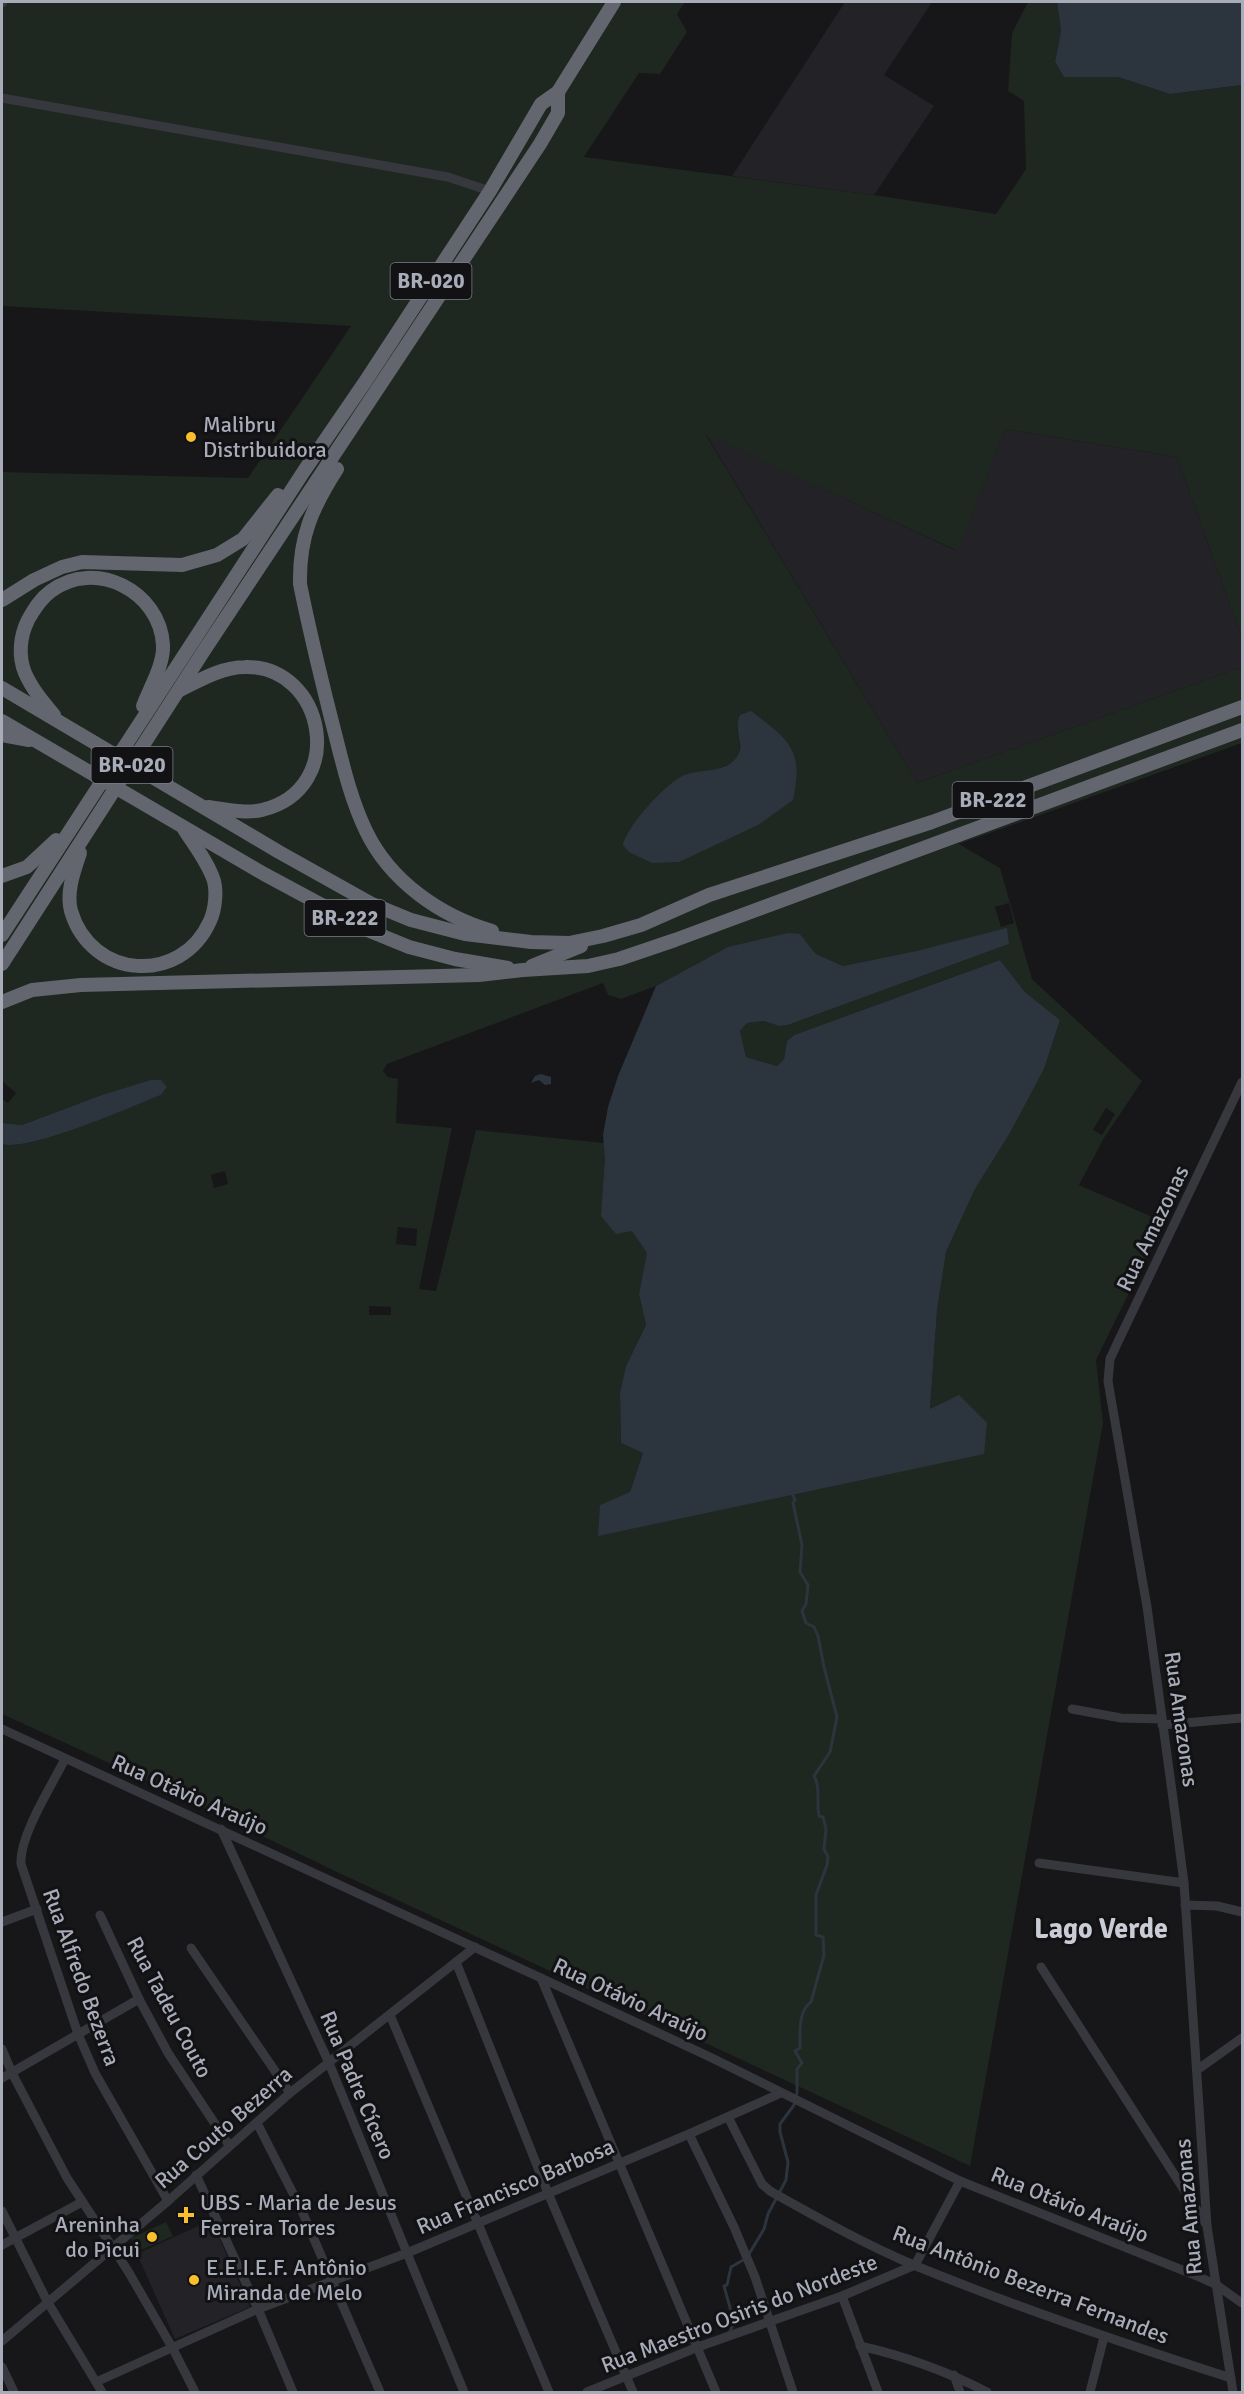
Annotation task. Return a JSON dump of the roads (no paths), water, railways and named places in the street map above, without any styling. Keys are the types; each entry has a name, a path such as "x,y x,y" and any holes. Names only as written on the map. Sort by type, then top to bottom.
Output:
{"highway":[{"name":"BR-020","path":"2,935 77,816 490,191 541,104 558,92 614,2"},
{"name":"BR-020","path":"2,964 178,691 540,144 558,112 558,92"},
{"path":"354,427 352,445 325,487 310,516 304,534 300,560 300,584 346,777 356,807 366,832 378,852 399,876 427,901 471,925 531,942"},
{"path":"2,600 53,571 82,562 182,565 217,555 243,539 284,488 304,471"},
{"path":"60,723 36,692 24,671 21,654 23,632 34,609 50,592 60,585 96,578 111,579 132,590 154,614 160,629 163,646 160,663 142,707 140,722"},
{"path":"178,691 228,669 246,667 262,669 280,677 302,696 313,714 318,731 318,749 313,768 303,784 291,796 276,805 261,810 237,811 204,807"},
{"name":"BR-020","path":"2,688 204,807"},
{"name":"BR-222","path":"204,807 372,904 411,920 465,934 531,942 569,943 641,925 709,895 932,822 1242,707"},
{"path":"2,720 40,742"},
{"name":"BR-222","path":"40,742 264,874 370,931 409,947 443,956 524,970 588,966 619,959 1242,730"},
{"path":"2,735 40,742"},
{"path":"2,876 27,867 36,860 77,816"},
{"path":"89,829 72,877 71,911 89,943 100,952 126,965 150,967 181,956 205,932 212,917 215,897 214,881 182,825"},
{"path":"2,1002 32,990 81,985 459,976 524,970 603,936"}],"street":[{"path":"2,98 448,177 490,191"},
{"name":"Rua Amazonas","path":"1233,2392 1207,2226 1184,1883 1147,1607 1108,1370 1116,1346 1242,1082"},
{"path":"1071,1708 1120,1718 1162,1722 1242,1718"},
{"name":"Rua Otávio Araújo","path":"2,1729 541,1978 960,2181 1215,2284 1242,2303"},
{"name":"Rua Alfredo Bezerra","path":"65,1759 27,1836 21,1854 25,1876 78,2034 95,2073 168,2201"},
{"name":"Rua Padre Cícero","path":"221,1829 329,2063 464,2392"},
{"path":"1039,1863 1184,1883"},
{"path":"1185,1905 1217,1906 1242,1912"},
{"path":"2,1922 37,1909"},
{"name":"Rua Tadeu Couto","path":"100,1915 139,1999 168,2053 229,2145"},
{"name":"Rua Couto Bezerra","path":"2,2341 168,2201 290,2093 475,1947"},
{"path":"191,1948 290,2093"},
{"path":"456,1962 548,2193 633,2392"},
{"path":"1041,1967 1207,2226"},
{"path":"541,1978 716,2392"},
{"path":"2,2078 139,1999"},
{"path":"390,2014 549,2392"},
{"path":"1197,2070 1242,2038"},
{"path":"2,2049 12,2073 82,2202 112,2246 173,2349 195,2392"},
{"name":"Rua Francisco Barbosa","path":"96,2382 258,2309 407,2253 781,2093"},
{"name":"Rua Antônio Bezerra Fernandes","path":"728,2117 756,2175 770,2191 827,2223 915,2265 1104,2337 1231,2378"},
{"path":"256,2122 301,2209 380,2392"},
{"path":"689,2134 755,2277 793,2392"},
{"path":"196,2175 258,2309 293,2392"},
{"path":"915,2265 960,2181"},
{"path":"2,2245 82,2202"},
{"path":"2,2211 47,2301 102,2392"},
{"name":"Rua Maestro Osiris do Nordeste","path":"587,2392 698,2347 842,2296 915,2265"},
{"path":"842,2296 878,2392"},
{"path":"1090,2392 1104,2337"},
{"path":"860,2346 895,2354 954,2375 987,2392"},
{"path":"2,2367 14,2392"},
{"path":"954,2375 960,2392"}],"waterway":[{"path":"749,2254 764,2229 768,2214 786,2180 788,2162 780,2124 794,2105 797,2093 797,2069 802,2063 795,2051 800,2048 802,2017 811,2002 824,1955 823,1937 816,1935 816,1895 828,1857 824,1849 826,1829 823,1817 819,1816 817,1785 814,1776 830,1752 837,1717 818,1636 814,1627 806,1623 802,1611 806,1604 808,1585 800,1572 802,1545 792,1493"},
{"path":"729,2334 734,2322 724,2286 727,2285 731,2267 745,2259"}],"place":[{"name":"Malibru Distribuidora","path":"191,437"},
{"name":"UBS - Maria de Jesus Ferreira Torres","path":"186,2215"},
{"name":"Areninha do Picui","path":"152,2237"},
{"name":"E.E.I.E.F. Antônio Miranda de Melo","path":"194,2280"}],"district":[{"name":"Lago Verde","path":"1101,1928"}]}
